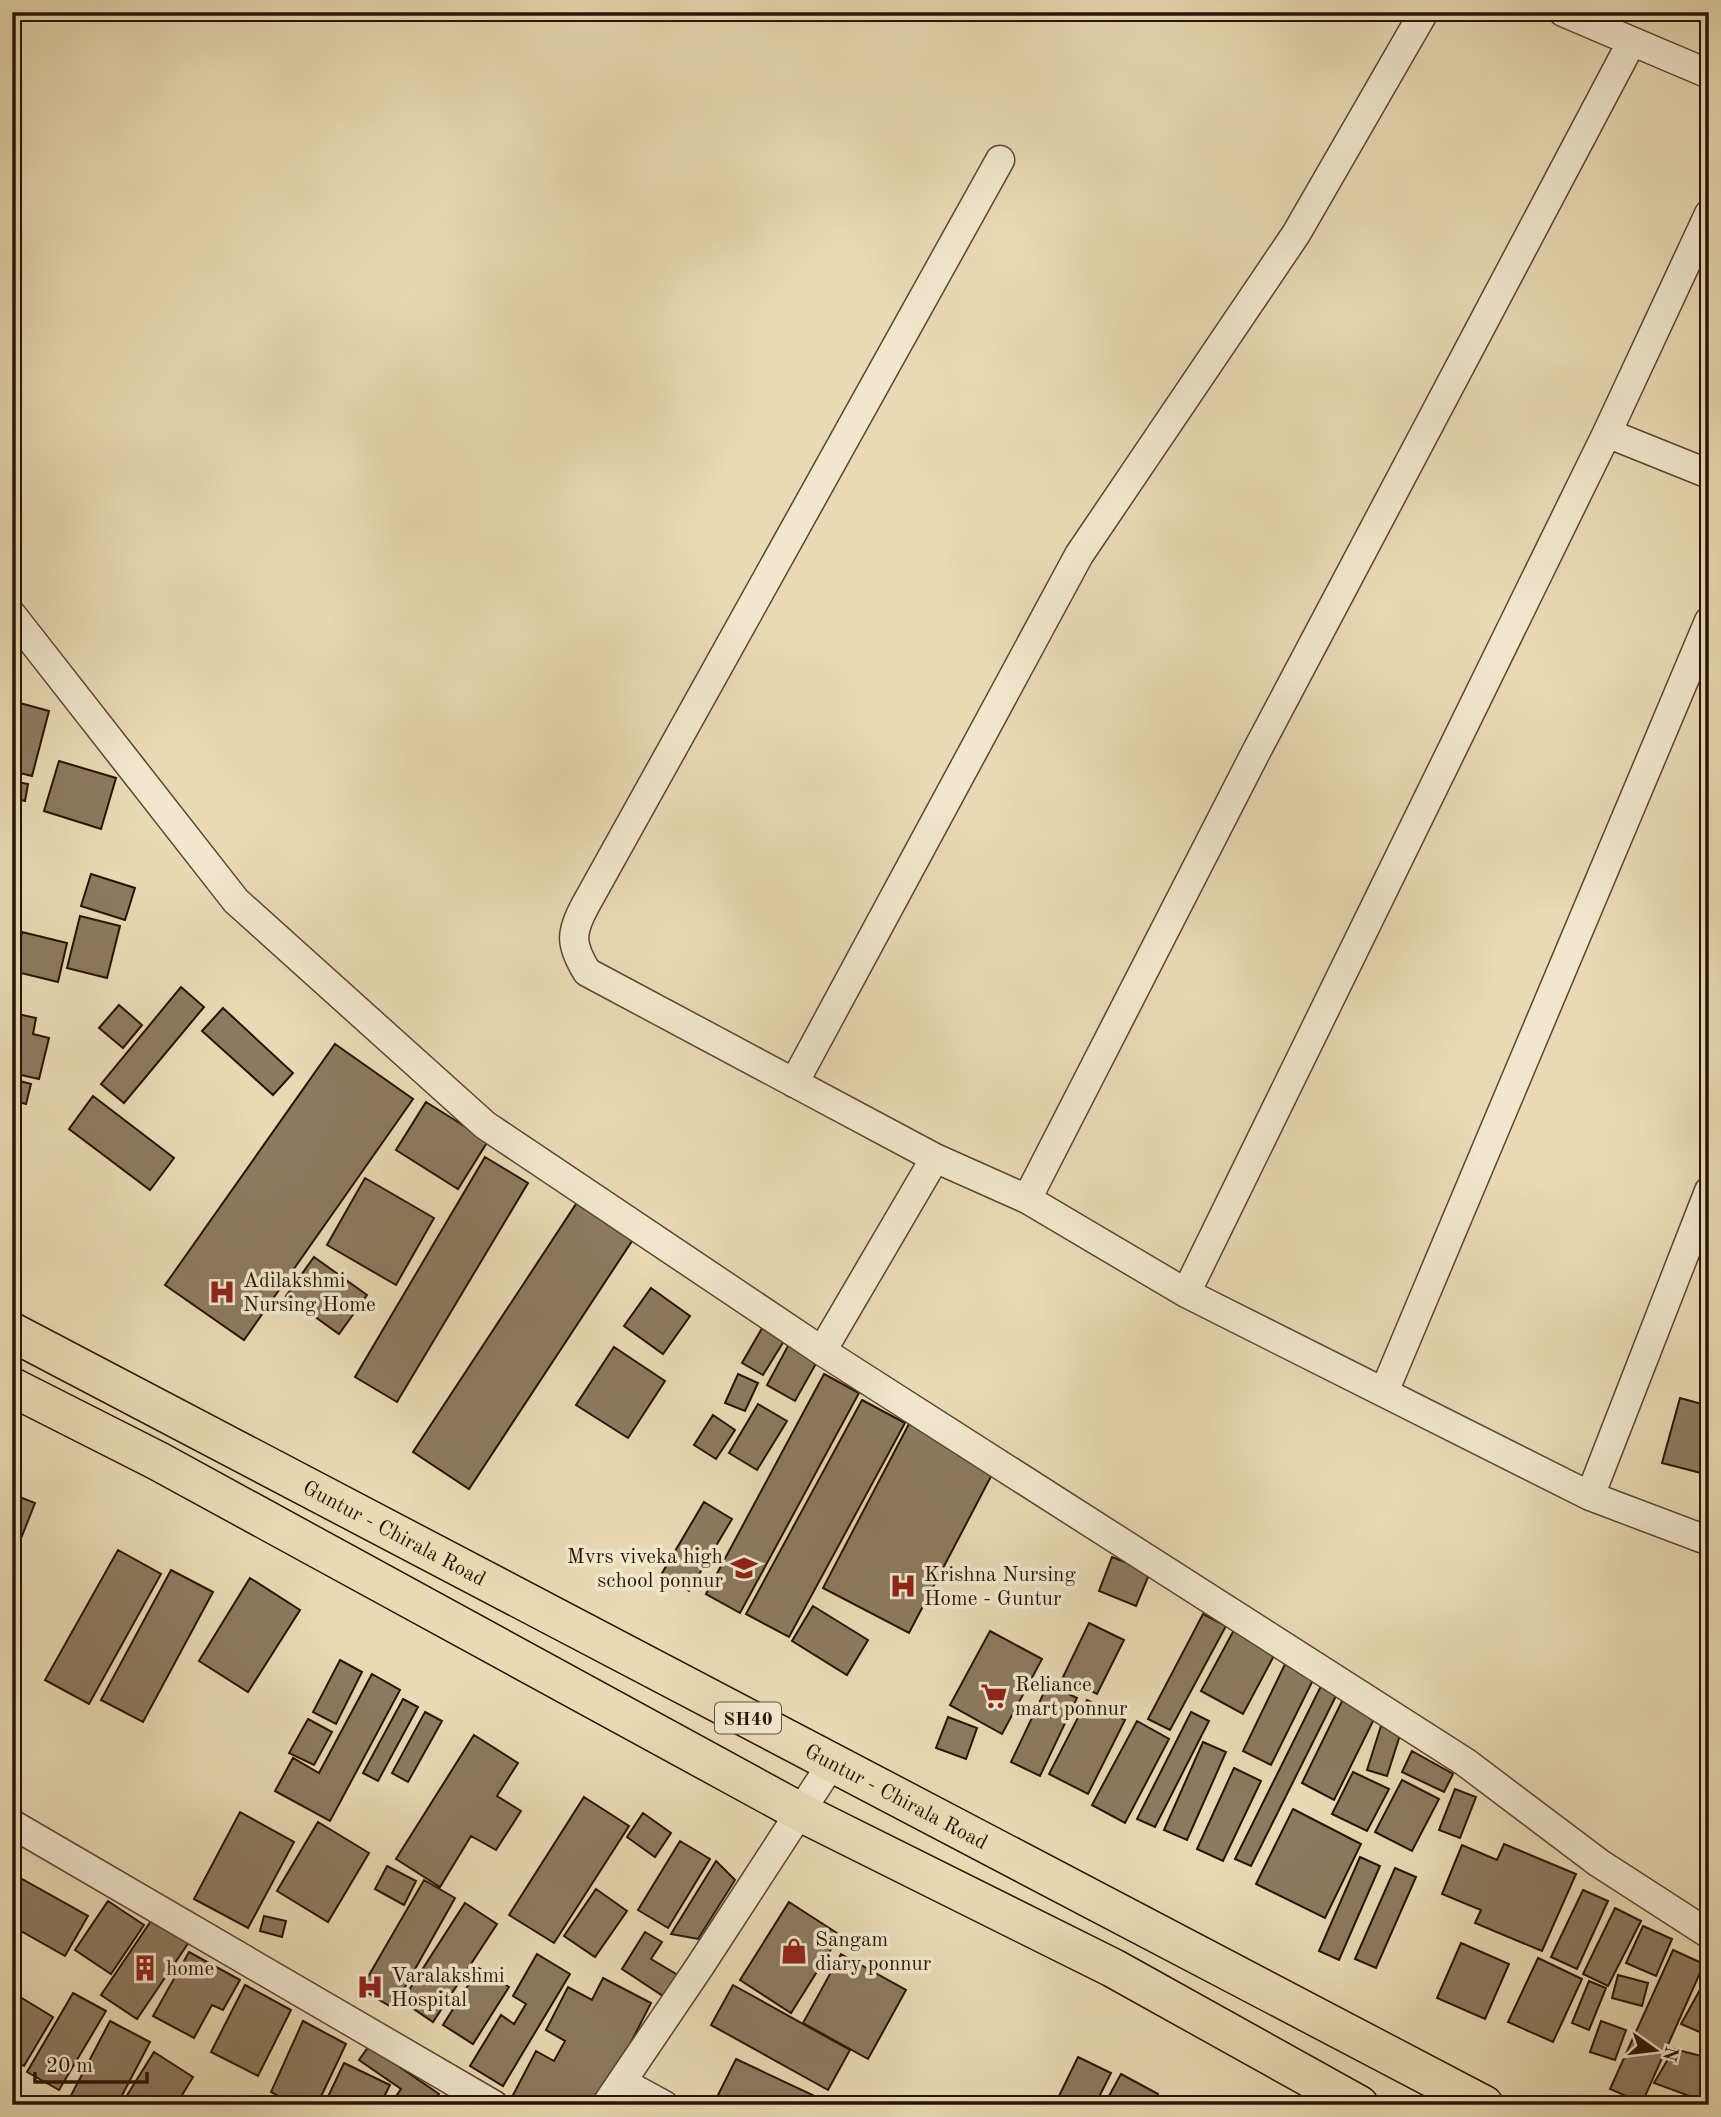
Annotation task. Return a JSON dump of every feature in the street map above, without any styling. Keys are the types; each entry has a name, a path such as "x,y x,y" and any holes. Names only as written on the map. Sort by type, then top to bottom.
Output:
{"main road":[{"name":"Guntur - Chirala Road","path":"12,1332 1484,2105"},
{"name":"SH40","path":"12,1387 158,1461 802,1813 1113,1968 1359,2105"},
{"path":"342,1563 368,1518"}],"street":[{"path":"794,1083 1079,555 1296,233 1424,12"},
{"path":"1563,12 1709,74"},
{"path":"1027,1199 1255,754 1631,43"},
{"path":"1000,160 573,927 575,952 587,972 935,1158 1027,1199 1186,1293 1590,1496 1709,1541"},
{"path":"1186,1293 1607,433 1709,214"},
{"path":"1607,433 1709,474"},
{"path":"12,615 247,911 485,1125 822,1350 1465,1762 1588,1855 1709,1934"},
{"path":"1384,1392 1709,621"},
{"path":"822,1350 935,1158"},
{"path":"1590,1496 1709,1191"},
{"path":"664,2105 614,2094 802,1813 832,1763"},
{"path":"12,1824 494,2105"}],"building":[{"path":"20,703 49,711 32,776 12,771 12,731"},
{"path":"59,761 116,778 101,829 44,811"},
{"path":"12,781 28,784 25,801 12,798"},
{"path":"91,874 135,888 125,920 81,906"},
{"path":"80,916 120,926 107,978 67,968"},
{"path":"22,932 67,943 58,982 13,971"},
{"path":"181,987 204,1007 124,1103 101,1084"},
{"path":"119,1005 142,1025 123,1048 99,1028"},
{"path":"223,1008 293,1073 273,1095 202,1031"},
{"path":"13,1013 36,1018 33,1034 49,1038 39,1079 12,1073"},
{"path":"335,1044 413,1099 244,1340 165,1285"},
{"path":"12,1079 31,1084 26,1104 12,1100"},
{"path":"93,1096 174,1158 150,1190 69,1129"},
{"path":"426,1102 488,1141 458,1189 396,1150"},
{"path":"485,1157 528,1183 397,1402 355,1377"},
{"path":"365,1178 434,1218 396,1285 327,1245"},
{"path":"578,1201 634,1238 469,1489 413,1452"},
{"path":"314,1257 367,1295 339,1334 286,1296"},
{"path":"651,1288 690,1316 663,1354 624,1326"},
{"path":"765,1323 787,1336 763,1375 742,1363"},
{"path":"789,1344 818,1360 795,1401 767,1385"},
{"path":"614,1347 665,1381 628,1438 576,1405"},
{"path":"738,1374 758,1383 745,1411 725,1403"},
{"path":"824,1374 859,1393 740,1613 706,1594"},
{"path":"1680,1398 1709,1406 1709,1461 1705,1474 1662,1463"},
{"path":"862,1400 905,1423 789,1637 746,1614"},
{"path":"758,1404 787,1421 757,1470 729,1453"},
{"path":"713,1415 735,1430 716,1459 694,1445"},
{"path":"911,1420 997,1465 909,1633 823,1588"},
{"path":"12,1494 35,1503 22,1536 12,1532"},
{"path":"704,1502 732,1519 689,1591 661,1575"},
{"path":"118,1550 161,1574 89,1704 45,1680"},
{"path":"1112,1557 1150,1572 1136,1606 1099,1591"},
{"path":"171,1570 213,1592 143,1722 101,1700"},
{"path":"250,1578 300,1610 248,1692 199,1661"},
{"path":"813,1606 868,1640 847,1675 792,1641"},
{"path":"1203,1614 1226,1626 1170,1730 1148,1719"},
{"path":"1089,1623 1124,1640 1097,1694 1063,1677"},
{"path":"1235,1628 1277,1650 1243,1714 1201,1691"},
{"path":"990,1631 1042,1659 1002,1734 950,1705"},
{"path":"340,1660 362,1672 336,1724 313,1712"},
{"path":"1287,1660 1316,1674 1271,1765 1243,1751"},
{"path":"372,1674 400,1690 330,1821 275,1791 293,1758 319,1773"},
{"path":"1048,1684 1077,1698 1040,1776 1011,1762"},
{"path":"1321,1686 1337,1694 1251,1866 1235,1859"},
{"path":"1345,1695 1378,1711 1334,1800 1302,1783"},
{"path":"403,1699 418,1707 378,1781 363,1773"},
{"path":"1087,1700 1125,1720 1088,1794 1049,1774"},
{"path":"425,1712 442,1721 408,1782 392,1773"},
{"path":"1191,1712 1209,1721 1155,1827 1137,1819"},
{"path":"948,1717 977,1728 966,1759 936,1748"},
{"path":"308,1719 332,1732 314,1765 289,1753"},
{"path":"1137,1721 1169,1739 1125,1823 1092,1805"},
{"path":"1381,1726 1401,1732 1387,1776 1367,1770"},
{"path":"474,1735 518,1763 497,1796 521,1811 496,1850 471,1836 440,1887 396,1859"},
{"path":"1203,1742 1226,1752 1187,1840 1164,1830"},
{"path":"1412,1751 1453,1774 1444,1792 1402,1772"},
{"path":"1234,1768 1261,1781 1223,1861 1197,1849"},
{"path":"1353,1772 1389,1789 1367,1831 1332,1814"},
{"path":"1402,1780 1439,1799 1412,1851 1375,1832"},
{"path":"1455,1789 1476,1797 1460,1838 1439,1830"},
{"path":"584,1797 629,1826 554,1943 509,1915"},
{"path":"1293,1809 1361,1844 1325,1918 1256,1884"},
{"path":"240,1812 294,1842 248,1928 194,1899"},
{"path":"643,1813 671,1833 655,1857 627,1837"},
{"path":"318,1822 369,1853 328,1922 277,1891"},
{"path":"12,1841 22,1846 12,1865"},
{"path":"680,1841 710,1859 668,1928 638,1910"},
{"path":"1504,1844 1576,1874 1542,1951 1475,1923 1481,1910 1442,1894 1462,1845 1497,1860"},
{"path":"1360,1857 1380,1866 1339,1960 1319,1951"},
{"path":"716,1861 735,1880 698,1939 671,1934"},
{"path":"387,1866 416,1881 404,1905 375,1889"},
{"path":"1395,1868 1416,1877 1376,1968 1355,1959"},
{"path":"15,1875 88,1916 65,1956 12,1926"},
{"path":"424,1880 455,1898 393,2008 361,1989"},
{"path":"596,1889 627,1911 595,1957 564,1936"},
{"path":"1583,1890 1608,1901 1577,1969 1551,1957"},
{"path":"108,1901 144,1925 111,1974 75,1950"},
{"path":"789,1902 840,1935 791,2013 740,1980"},
{"path":"465,1903 497,1924 433,2022 402,2001"},
{"path":"1615,1908 1641,1921 1608,1986 1583,1974"},
{"path":"264,1916 286,1921 282,1937 260,1931"},
{"name":"home","path":"153,1918 189,1942 137,2019 101,1995"},
{"path":"1643,1926 1672,1939 1656,1976 1626,1963"},
{"path":"645,1932 662,1942 651,1959 683,1978 669,2000 622,1969"},
{"path":"1461,1943 1509,1964 1485,2019 1437,1998"},
{"path":"1673,1950 1704,1964 1642,2103 1610,2089"},
{"path":"189,1952 240,1980 223,2010 212,2005 194,2038 153,2016"},
{"path":"537,1954 570,1974 503,2086 470,2066 501,2015 514,2024 526,2004 513,1996"},
{"path":"841,1954 906,1990 868,2059 803,2023"},
{"path":"1538,1958 1582,1979 1553,2042 1508,2022"},
{"path":"479,1968 509,1987 473,2044 443,2025"},
{"path":"1618,1975 1648,1983 1642,2006 1612,1998"},
{"path":"1707,1977 1709,1978 1709,2036 1681,2024"},
{"path":"603,1978 651,2003 599,2105 527,2105 512,2097 536,2051 554,2061 565,2041 546,2030 568,1987 592,2000"},
{"path":"1589,1981 1606,1988 1589,2030 1572,2023"},
{"path":"245,1985 291,2010 258,2076 211,2052"},
{"path":"733,1985 850,2050 828,2090 711,2025"},
{"path":"12,1992 53,2017 24,2066 12,2059"},
{"path":"73,1993 106,2011 59,2090 27,2072"},
{"path":"110,2021 150,2042 117,2105 66,2105"},
{"path":"303,2021 346,2044 317,2105 295,2105 271,2092"},
{"path":"1601,2021 1626,2030 1615,2060 1590,2052"},
{"path":"369,2046 439,2094 432,2105 390,2105 401,2089 359,2060"},
{"path":"1674,2049 1709,2058 1709,2084 1703,2101 1654,2083"},
{"path":"154,2052 193,2077 176,2105 121,2105"},
{"path":"1078,2057 1111,2073 1095,2105 1077,2105 1059,2096"},
{"path":"736,2059 821,2099 818,2105 722,2105 715,2101"},
{"path":"344,2063 390,2085 380,2105 324,2105"},
{"path":"1121,2074 1158,2094 1152,2105 1104,2105"},
{"path":"1166,2098 1178,2105 1162,2105"}],"place":[{"name":"Adilakshmi Nursing Home","path":"222,1292"},
{"name":"Mvrs viveka high school ponnur","path":"744,1568"},
{"name":"Krishna Nursing Home - Guntur","path":"903,1586"},
{"name":"Reliance mart ponnur","path":"994,1696"},
{"name":"Sangam diary ponnur","path":"794,1951"},
{"name":"home","path":"145,1968"},
{"name":"Varalakshmi Hospital","path":"370,1987"}]}
